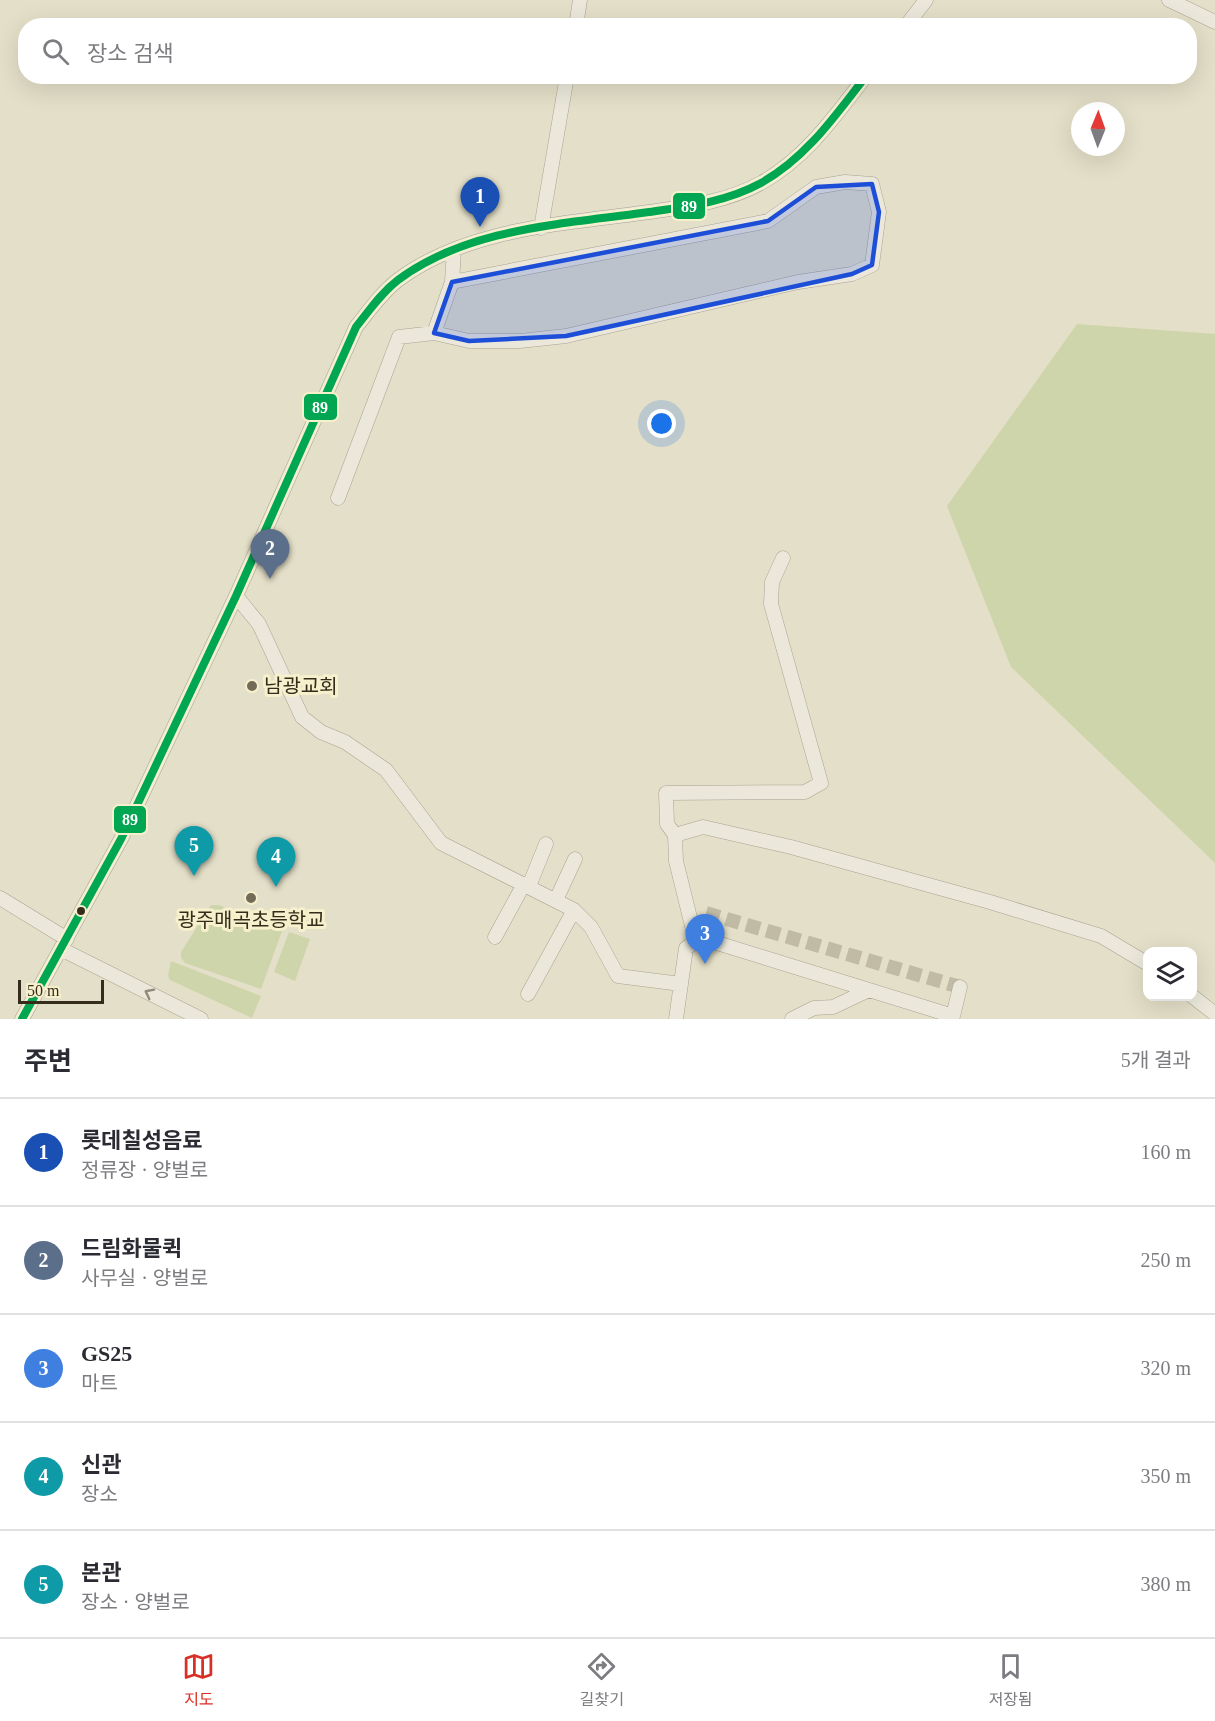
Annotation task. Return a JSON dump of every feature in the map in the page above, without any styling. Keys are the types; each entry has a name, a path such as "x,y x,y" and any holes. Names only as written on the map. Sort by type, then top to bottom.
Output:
{"street":[{"path":"577,18 580,0"},
{"path":"912,18 926,0"},
{"path":"1169,0 1215,22"},
{"path":"541,228 566,84"},
{"path":"22,1019 121,839 236,596 356,327 376,301 397,281 418,267 454,250 502,234 702,205 745,191 775,175 806,150 860,84"},
{"path":"338,498 399,337 434,333 469,341 519,341 566,336 798,282 852,274 872,265 879,212 872,184 845,182 816,187 768,221 452,282"},
{"path":"434,333 452,282 454,250"},
{"path":"696,942 676,861 675,835 667,824 666,793 805,792 821,783 771,604 772,582 783,558"},
{"path":"236,596 259,624 302,717 321,732 345,742 386,770 441,843 574,910 591,927 618,976 681,984"},
{"path":"675,835 703,827 802,850 990,902 1101,936 1143,961"},
{"path":"495,937 526,885 546,844"},
{"path":"556,900 574,860"},
{"path":"0,898 64,944 201,1019"},
{"path":"528,994 574,910"},
{"path":"676,1019 686,948 701,938 955,1017 960,987"},
{"path":"792,1019 813,1008 833,1007 869,990"},
{"path":"1197,1000 1215,1014"}],"highlighted area":[{"path":"872,184 879,212 872,265 852,274 566,336 469,341 434,333 452,282 768,221 816,187"}],"green space":[{"path":"1077,324 1215,334 1215,863 1011,667 947,506"},
{"path":"211,905 219,905 282,931 261,989 185,963 181,958 181,952"},
{"path":"289,932 310,939 295,981 274,972"},
{"path":"171,961 261,996 252,1018 170,980 168,976"}],"tunnel":[{"path":"706,913 960,987"}],"transit line":[{"name":"89","path":"22,1019 121,839 236,596 356,327 381,296 398,280 426,262 457,248 489,238 556,224 696,205 748,189 777,173 806,149 860,84"}],"place":[{"name":"롯데칠성음료","path":"480,227"},
{"name":"드림화물퀵","path":"270,579"},
{"name":"남광교회","path":"252,686"},
{"name":"본관","path":"194,876"},
{"name":"신관","path":"276,887"},
{"name":"광주매곡초등학교","path":"251,898"},
{"name":"GS25","path":"705,964"}]}
